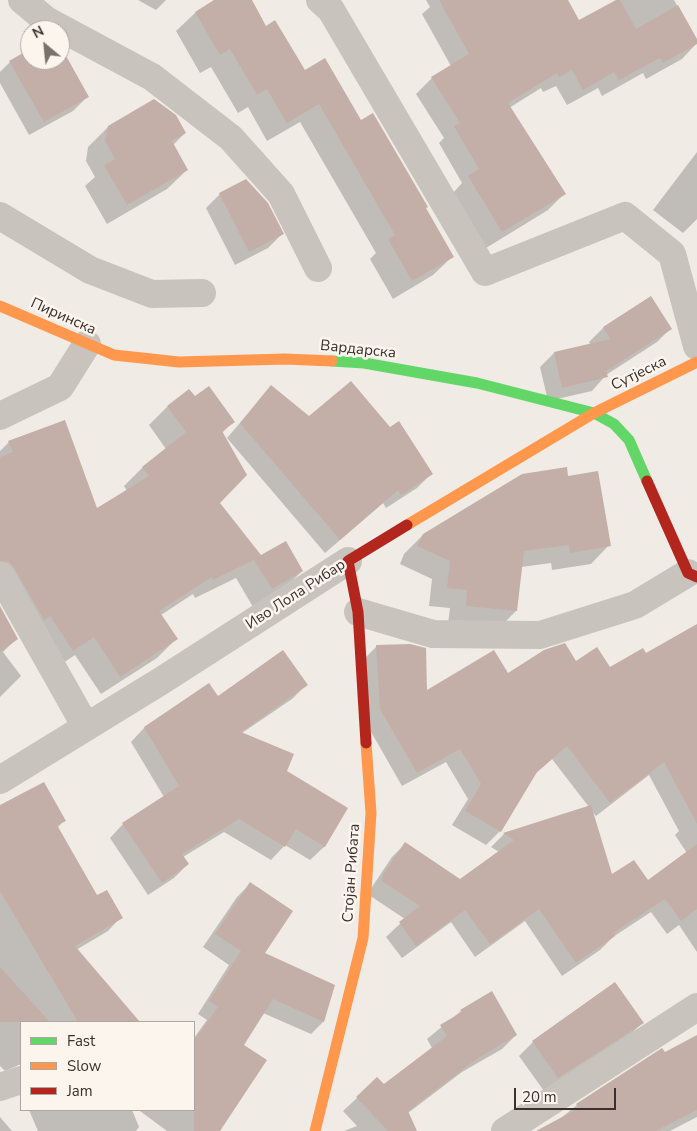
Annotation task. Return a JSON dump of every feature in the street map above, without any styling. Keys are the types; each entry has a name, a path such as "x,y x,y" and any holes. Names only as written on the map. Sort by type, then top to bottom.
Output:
{"street":[{"path":"22,0 46,20 152,77 231,138 281,194 318,268"},
{"path":"320,0 331,10 484,272 625,216 672,254 697,346"},
{"path":"0,216 90,270 152,294 202,293"},
{"name":"Пиринска","path":"0,306 86,344 114,354"},
{"path":"0,416 60,386 86,344"},
{"name":"Вардарска","path":"114,354 179,362 285,359 364,363 477,383 594,413 614,424 629,440 692,575"},
{"name":"Сутјеска","path":"594,413 697,362"},
{"name":"Иво Лола Рибар","path":"0,780 348,561 594,413"},
{"name":"Стојан Рибата","path":"315,1131 363,938 371,813 358,612 348,561"},
{"path":"358,612 433,634 540,635 635,605 692,575"},
{"path":"1,576 86,727"},
{"path":"505,1131 697,1007"},
{"path":"0,1087 20,1080"}],"building":[{"path":"214,0 252,0 266,26 275,20 305,70 325,58 361,120 373,113 428,207 426,208 454,257 412,281 388,239 395,235 319,104 287,123 267,89 257,95 230,49 220,55 195,12"},
{"path":"439,0 568,0 579,20 616,0 620,0 636,29 678,5 697,39 697,44 663,63 660,58 619,80 614,72 583,90 572,70 559,77 557,73 508,103 566,194 502,232 468,176 479,169 454,126 460,123 431,77 469,54"},
{"path":"20,55 20,70 70,70 70,63 89,97 44,122 9,61"},
{"path":"154,99 176,115 186,133 172,141 188,170 127,205 104,165 115,159 105,141 108,126"},
{"path":"246,179 268,203 284,234 249,252 219,193"},
{"path":"651,296 672,329 606,371 608,377 562,388 554,352 610,339 603,327"},
{"path":"351,381 390,427 399,421 433,474 401,495 398,490 340,540 240,423 271,385 309,416"},
{"path":"209,386 235,422 222,431 247,475 220,503 261,555 286,541 303,571 272,589 254,560 213,580 212,577 159,611 178,639 120,677 94,637 73,651 50,616 44,620 14,568 9,562 0,561 0,457 13,452 8,441 65,420 97,508 149,476 142,467 186,432 167,406 189,389 195,396"},
{"path":"567,467 568,476 598,471 611,546 570,553 569,545 524,551 517,611 466,606 467,590 447,588 450,561 417,546 423,534 522,474"},
{"path":"0,606 18,639 0,652"},
{"path":"697,624 697,824 664,762 610,803 567,746 537,772 501,832 465,811 481,784 460,749 417,773 380,709 376,645 410,644 426,648 427,690 494,650 508,673 544,650 565,643 576,661 597,647 610,667 643,648 646,653"},
{"path":"283,650 308,685 241,732 294,754 287,771 348,808 325,847 296,829 285,847 239,819 182,854 189,864 162,883 122,823 179,786 144,727 209,683 218,696"},
{"path":"44,782 66,821 57,825 97,895 107,890 123,918 75,946 139,1021 77,1021 0,891 0,805"},
{"path":"591,805 612,874 634,860 648,880 697,844 697,909 681,921 665,899 613,933 615,936 576,963 539,909 490,944 465,910 416,946 399,922 420,906 382,881 383,875 405,842 460,879 514,840 503,833"},
{"path":"250,882 293,911 265,953 335,985 324,1022 273,999 244,1045 267,1060 220,1131 194,1131 195,1039 218,1007 209,1001 241,951 215,934"},
{"path":"0,967 49,1021 0,1022"},
{"path":"615,982 644,1023 558,1078 532,1041"},
{"path":"492,991 517,1035 478,1058 408,1111 417,1131 388,1131 356,1097 377,1077 384,1084 447,1036 440,1025 462,1012 460,1010"},
{"path":"697,1035 697,1110 656,1131 536,1131 579,1108 576,1104 662,1048 665,1052"}],"traffic: fast":[{"path":"332,361 364,363 477,383 594,413 614,424 629,440 647,481"}],"traffic: slow":[{"path":"0,306 114,355 179,362 285,359 332,361"},
{"path":"407,525 594,413 697,362"},
{"path":"315,1131 363,938 371,813 366,743"}],"traffic: jam":[{"path":"647,481 688,573 697,577"},
{"path":"366,743 358,612 348,561 407,525"}]}
